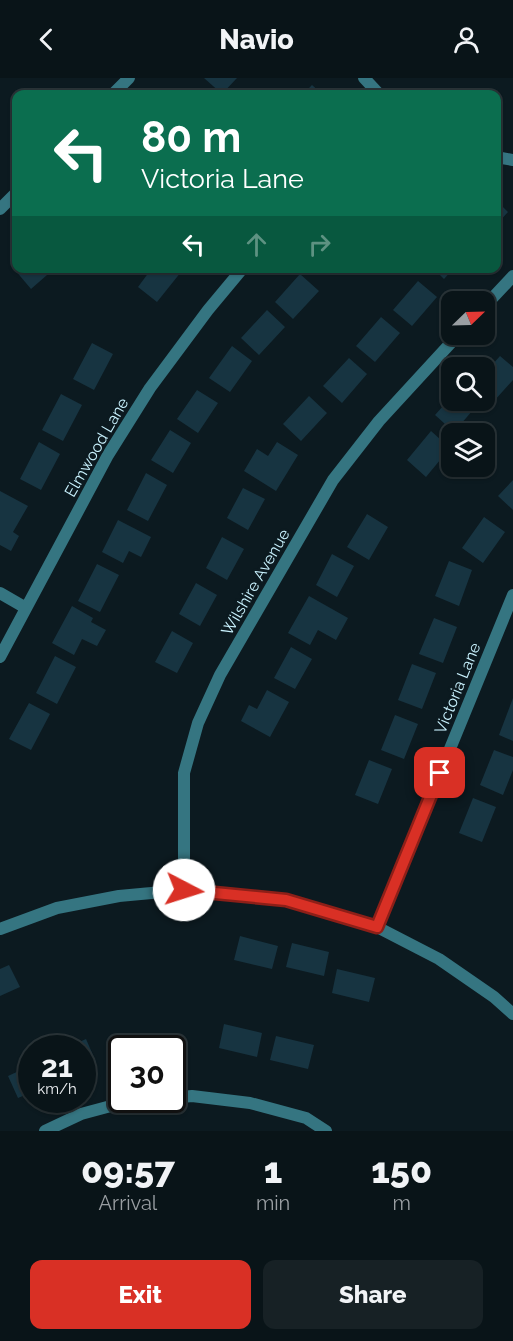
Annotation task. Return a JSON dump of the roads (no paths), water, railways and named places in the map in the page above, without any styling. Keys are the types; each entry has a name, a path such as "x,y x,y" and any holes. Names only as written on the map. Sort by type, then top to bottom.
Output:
{"street":[{"path":"117,90 129,78"},
{"path":"364,78 375,90"},
{"path":"0,209 12,197"},
{"name":"Elmwood Lane","path":"0,657 108,454 150,388 239,273"},
{"path":"495,295 513,276"},
{"name":"Wilshire Avenue","path":"184,890 184,773 198,723 220,675 333,480 379,421 449,345"},
{"path":"0,593 26,608"},
{"name":"Victoria Lane","path":"377,927 513,595"},
{"path":"0,929 57,908 119,896 184,890 286,900 377,927 439,959 494,997 513,1014"},
{"path":"186,1097 250,1103 306,1118 326,1131"},
{"path":"45,1131 81,1114 108,1107"}]}
